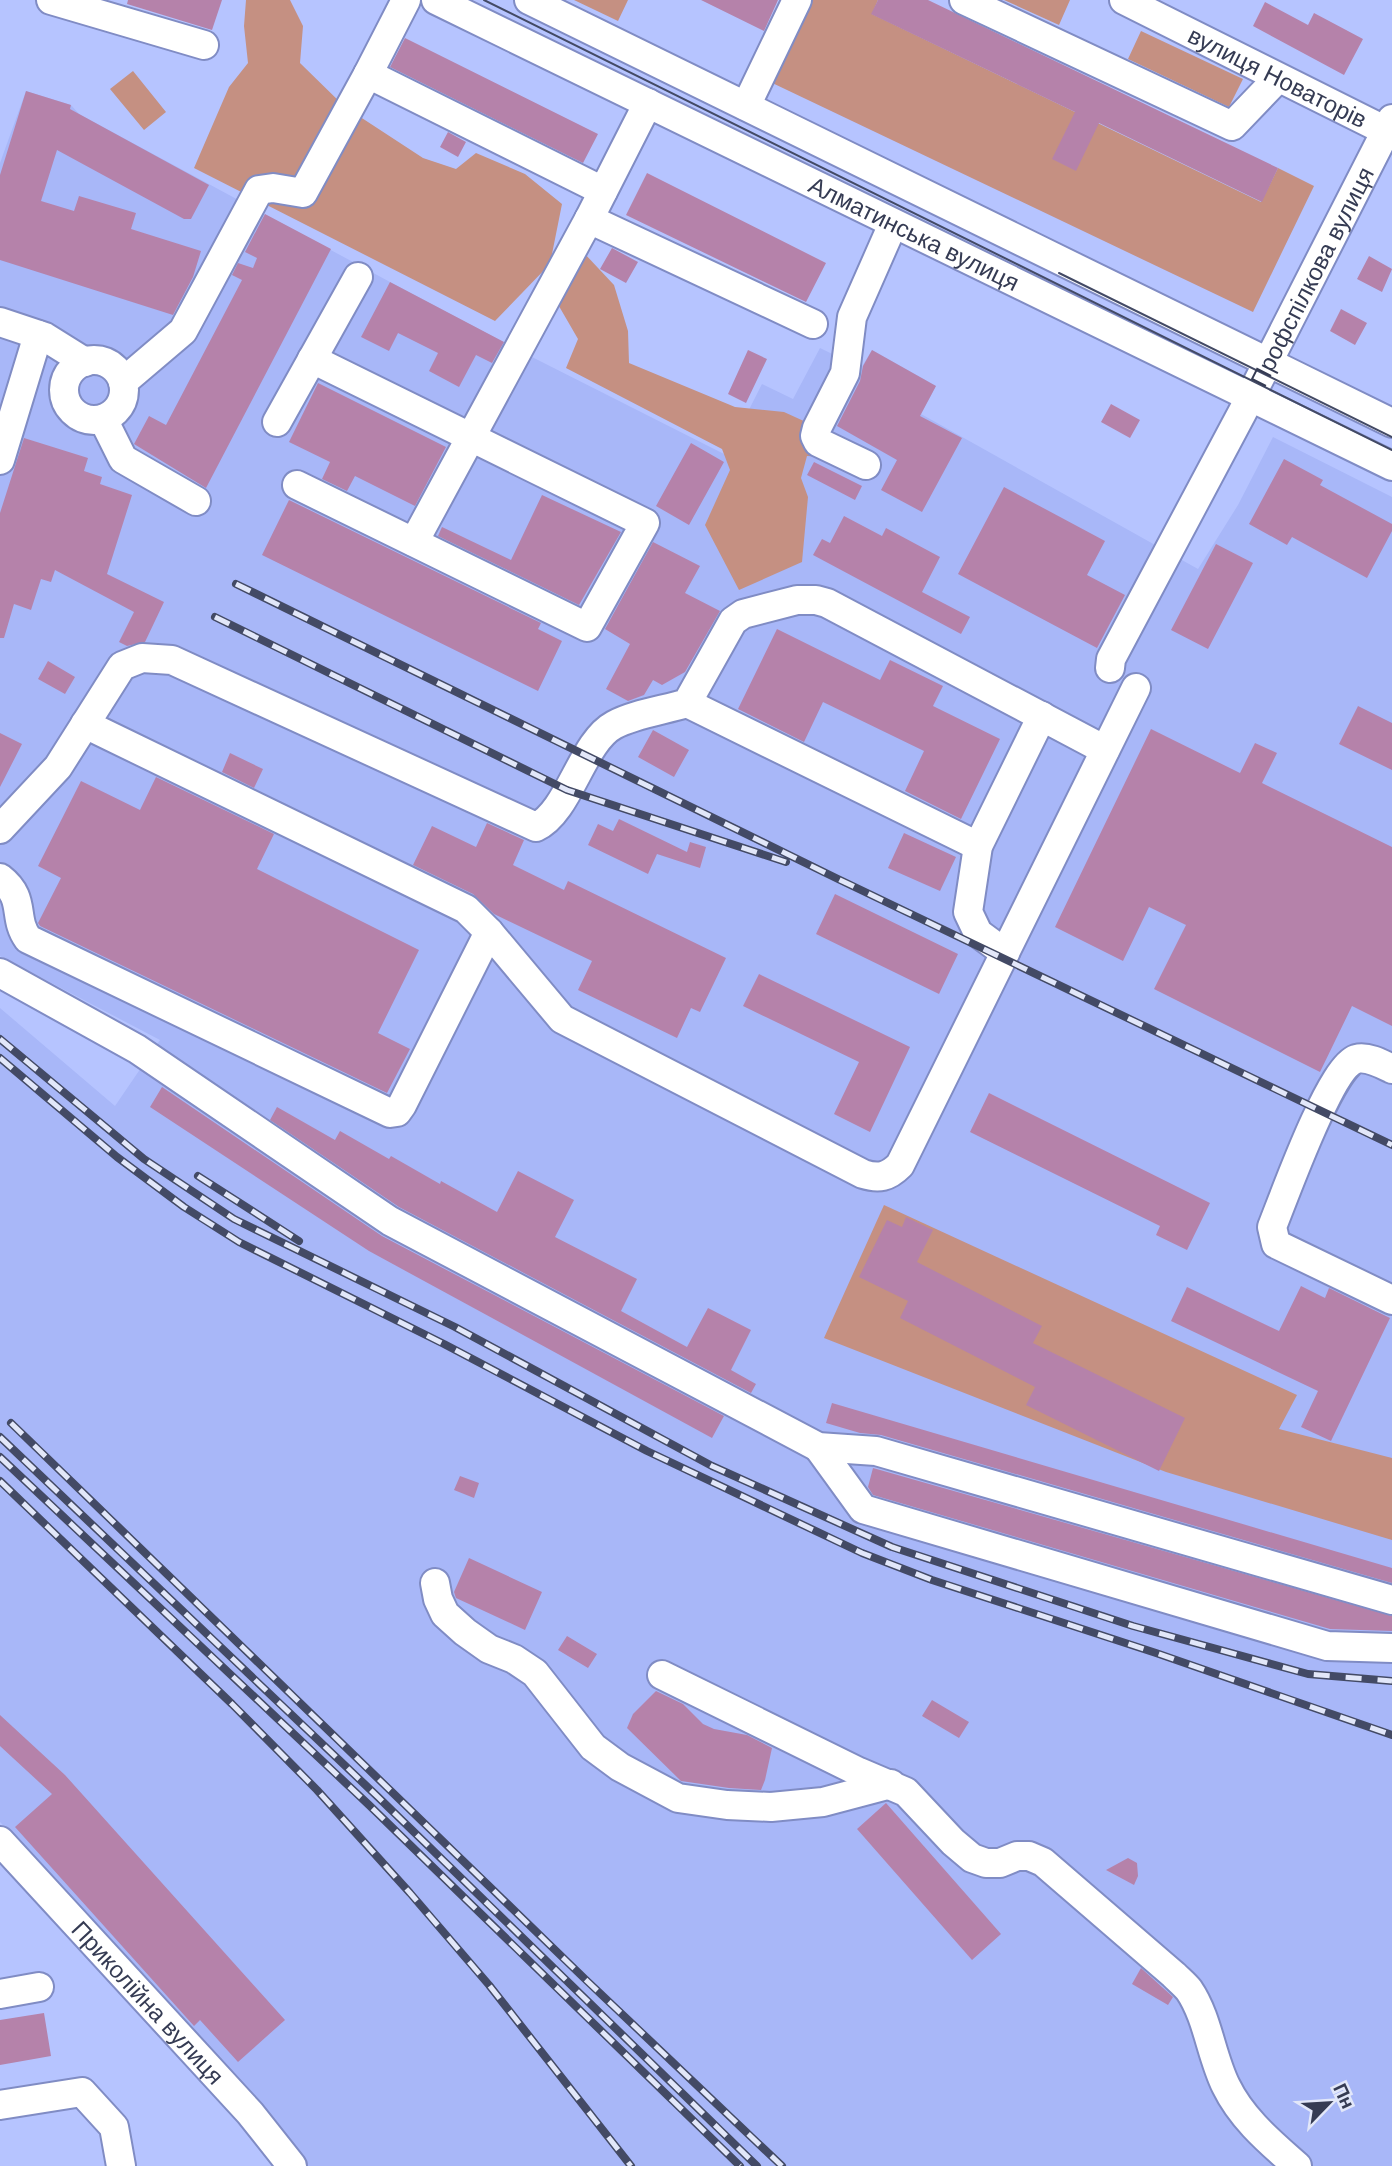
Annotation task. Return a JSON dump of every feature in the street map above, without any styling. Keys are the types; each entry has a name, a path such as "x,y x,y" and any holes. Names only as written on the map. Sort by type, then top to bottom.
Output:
{"street":[{"path":"51,0 204,45"},
{"path":"123,382 183,331 260,190 273,188 303,193 406,0"},
{"name":"Алматинська вулиця","path":"436,0 1392,466"},
{"name":"Алматинська вулиця","path":"529,0 1392,423"},
{"path":"746,106 797,0"},
{"path":"964,0 1232,126 1278,78"},
{"name":"вулиця Новаторів","path":"1124,0 1278,78 1390,128"},
{"path":"368,74 603,191"},
{"path":"414,542 589,219 648,103"},
{"name":"Профспілкова вулиця","path":"1110,668 1111,659 1390,128"},
{"path":"589,219 813,324"},
{"path":"866,466 818,442 815,436 845,373 852,317 893,224"},
{"path":"277,422 358,277"},
{"path":"0,323 38,335 85,362"},
{"path":"0,460 38,335"},
{"path":"298,485 587,627 645,523 312,359"},
{"path":"95,360 113,366 123,382 124,391 118,409 103,419 83,418 68,404 65,395 65,384 69,375 85,362 95,360"},
{"path":"103,419 123,459 197,501"},
{"path":"687,703 733,621 751,611 807,599 827,603 1105,750"},
{"path":"0,829 58,767 122,666 142,658 172,660 536,827 549,818 597,743 613,725 687,703 978,846"},
{"path":"85,724 466,909 489,932 562,1019 875,1178 890,1175 900,1165 1136,688"},
{"path":"1005,953 978,933 968,912 978,846 1042,716"},
{"path":"0,878 16,896 20,924 28,939 390,1113 397,1112 402,1105 489,932"},
{"path":"0,973 137,1049 390,1221 818,1447 876,1451 1392,1600"},
{"path":"1392,1069 1364,1058 1353,1060 1342,1072 1320,1110 1272,1227 1276,1244 1392,1300"},
{"path":"818,1447 863,1509 1327,1646 1392,1648"},
{"path":"435,1583 445,1614 489,1649 514,1659 535,1673 593,1747 620,1767 678,1798 727,1805 771,1807 823,1802 891,1784"},
{"path":"662,1675 859,1772 906,1792 953,1842 972,1858 986,1863 1000,1863 1017,1856 1029,1856 1043,1862 1189,1990 1217,2066 1238,2107 1262,2134 1297,2166"},
{"name":"Приколійна вулиця","path":"0,1841 250,2113 292,2166"},
{"path":"0,1994 39,1987"},
{"path":"0,2105 82,2092 114,2127 121,2166"}],"shaded area":[{"path":"246,0 290,0 303,26 300,63 345,107 423,158 456,169 476,153 525,174 562,204 550,264 495,321 194,168 229,87 248,63 244,26"},
{"path":"574,0 628,0 618,21"},
{"path":"803,0 878,0 872,14 1261,202 1278,168 1314,186 1253,312 766,80"},
{"path":"1004,0 1070,0 1059,25"},
{"path":"1141,31 1243,79 1229,107 1128,59"},
{"path":"133,71 166,112 144,130 110,89"},
{"path":"26,91 71,105 79,114 390,282 726,455 762,384 793,399 820,348 861,368 872,350 936,386 921,414 1198,569 1238,505 1273,437 1392,497 1392,2166 305,2166 239,2079 0,1822 0,1008 115,1106 160,1040 0,956 0,163"},
{"path":"584,253 614,285 628,331 629,363 735,407 784,412 830,433 829,457 807,456 801,478 808,497 802,562 739,590 705,525 730,470 722,449 566,368 578,339 556,301"},
{"path":"884,1205 1297,1395 1279,1429 1392,1458 1392,1540 1166,1472 824,1338"}],"building":[{"path":"128,0 222,0 212,30 127,4"},
{"path":"701,0 778,0 764,31"},
{"path":"878,0 928,0 1278,168 1262,202 1099,123 1076,171 1052,159 1075,112 871,14"},
{"path":"1265,2 1308,25 1314,13 1363,39 1344,75 1253,26"},
{"path":"405,38 598,134 583,163 390,67"},
{"path":"26,91 71,105 70,109 209,185 191,219 184,219 57,150 41,201 74,211 79,196 136,213 131,229 201,251 193,277 173,315 0,260 0,175"},
{"path":"448,132 466,142 458,157 440,147"},
{"path":"647,173 826,263 806,302 626,215"},
{"path":"265,214 331,249 206,488 134,444 149,416 166,425 242,280 232,275 238,263 253,268 257,258 245,252"},
{"path":"612,248 638,262 626,283 600,269"},
{"path":"1369,256 1392,269 1382,292 1357,279"},
{"path":"390,282 504,342 492,363 476,355 459,387 429,371 438,353 398,333 389,351 361,337"},
{"path":"1341,309 1367,323 1355,345 1330,331"},
{"path":"748,350 767,359 746,403 728,394"},
{"path":"872,350 936,386 920,416 962,438 922,512 881,490 897,460 837,426"},
{"path":"318,383 446,447 415,506 355,476 347,491 322,479 330,462 289,442"},
{"path":"1111,404 1140,420 1130,438 1101,422"},
{"path":"24,438 88,458 84,471 102,477 100,484 132,495 107,574 164,602 145,642 127,646 119,642 134,612 55,570 51,582 41,579 31,610 14,604 4,638 0,638 0,513"},
{"path":"691,443 724,462 689,525 656,506"},
{"path":"1284,459 1323,480 1320,485 1392,524 1392,531 1367,578 1292,537 1287,545 1249,524"},
{"path":"814,462 862,486 855,500 807,475"},
{"path":"1004,487 1105,541 1087,575 1125,595 1097,648 958,574"},
{"path":"542,495 621,532 579,605 438,536 442,527 511,560"},
{"path":"289,500 541,623 538,629 562,641 538,691 262,555"},
{"path":"844,516 882,536 886,528 940,557 922,592 970,617 961,634 813,555 822,539 830,543"},
{"path":"653,542 700,566 685,593 720,611 685,672 662,685 653,680 644,695 628,701 606,689 630,644 605,629"},
{"path":"1216,544 1253,563 1208,649 1171,630"},
{"path":"777,629 880,680 890,660 943,686 933,706 1000,739 961,819 905,791 924,751 823,702 804,742 738,709"},
{"path":"48,661 75,677 65,694 38,679"},
{"path":"1358,706 1392,723 1392,770 1339,744"},
{"path":"1151,729 1240,773 1255,743 1277,753 1262,783 1392,847 1392,1026 1352,1006 1320,1072 1154,989 1186,925 1149,907 1123,961 1055,927"},
{"path":"653,730 689,750 674,777 638,757"},
{"path":"0,733 22,744 0,787"},
{"path":"230,753 263,769 254,788 222,772"},
{"path":"156,777 274,834 257,869 419,950 378,1033 410,1049 387,1093 40,926 38,923 61,878 38,866 81,781 140,810"},
{"path":"619,819 687,852 690,842 706,847 700,868 657,854 648,874 588,845 598,824 613,831"},
{"path":"487,823 524,840 513,865 564,890 568,881 726,958 700,1012 691,1008 677,1038 578,990 592,961 494,914 473,894 413,865 432,826 476,847"},
{"path":"904,833 956,857 940,891 888,868"},
{"path":"835,894 958,954 939,994 816,934"},
{"path":"759,974 910,1047 870,1132 834,1114 859,1062 743,1006"},
{"path":"162,1087 382,1236 724,1416 712,1438 369,1251 150,1107"},
{"path":"989,1093 1210,1203 1187,1250 1156,1235 1160,1226 970,1132"},
{"path":"277,1107 335,1140 340,1131 389,1159 391,1156 497,1212 518,1171 574,1200 555,1237 637,1279 621,1311 687,1347 708,1308 751,1330 731,1370 756,1384 751,1393 399,1207 270,1120"},
{"path":"906,1217 933,1230 917,1262 1042,1326 1033,1343 1185,1418 1159,1471 1026,1405 1035,1387 900,1318 908,1301 859,1277 887,1220 902,1227"},
{"path":"1301,1286 1325,1298 1329,1288 1390,1318 1331,1441 1301,1427 1318,1391 1171,1321 1187,1287 1279,1331"},
{"path":"832,1403 1392,1568 1392,1583 881,1435 860,1433 826,1423"},
{"path":"873,1468 1392,1616 1392,1631 1330,1629 873,1495 868,1487"},
{"path":"460,1476 479,1483 474,1498 454,1490"},
{"path":"469,1558 542,1592 525,1630 456,1598 454,1592"},
{"path":"567,1636 597,1654 588,1668 558,1650"},
{"path":"656,1691 683,1704 703,1724 714,1729 747,1735 772,1748 761,1790 681,1781 627,1728 633,1714"},
{"path":"932,1700 969,1722 959,1738 922,1716"},
{"path":"0,1715 65,1775 285,2020 238,2062 200,2020 194,2026 15,1827 52,1794 0,1746"},
{"path":"886,1803 1001,1934 972,1960 857,1829"},
{"path":"1128,1858 1137,1863 1138,1876 1134,1885 1106,1870"},
{"path":"1141,1968 1173,1997 1168,2005 1132,1984"},
{"path":"44,2013 51,2056 0,2065 0,2020"}],"tram line":[{"path":"484,0 1392,450"},
{"path":"1059,273 1392,437"}],"railway":[{"path":"236,584 838,879 1392,1145"},
{"path":"215,617 567,790 786,862"},
{"path":"0,1039 144,1159 234,1219 455,1327 712,1466 892,1547 1133,1626 1308,1674 1392,1681"},
{"path":"0,1058 117,1157 184,1207 239,1242 444,1344 647,1451 862,1553 932,1580 1156,1653 1392,1735"},
{"path":"198,1176 299,1241"},
{"path":"11,1423 782,2166"},
{"path":"0,1437 378,1797 757,2166"},
{"path":"0,1457 369,1805 740,2166"},
{"path":"0,1481 232,1704 317,1790 489,1985 631,2166"}]}
